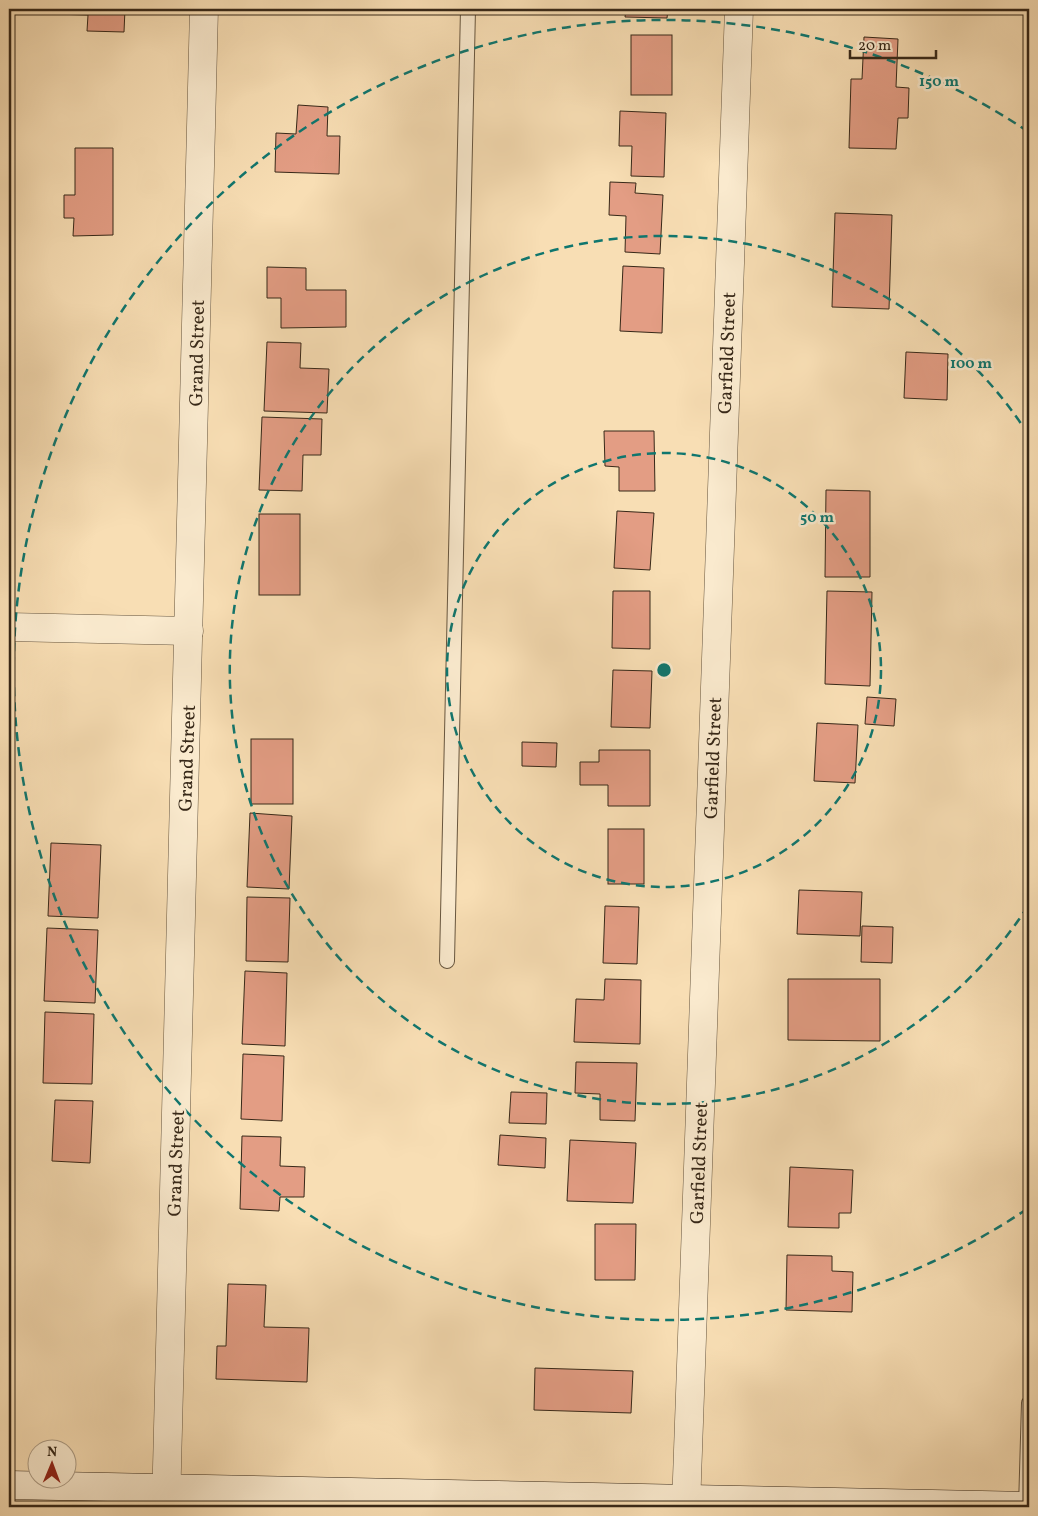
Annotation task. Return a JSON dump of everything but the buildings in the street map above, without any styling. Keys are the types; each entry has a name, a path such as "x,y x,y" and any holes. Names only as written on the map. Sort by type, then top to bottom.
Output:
{"street":[{"name":"Grand Street","path":"166,1498 204,9"},
{"name":"Garfield Street","path":"686,1503 739,9"},
{"path":"9,627 189,631"},
{"path":"9,1485 166,1498 1027,1506"}],"lane":[{"path":"447,961 468,9"},
{"path":"1027,1506 1029,1403"}]}
